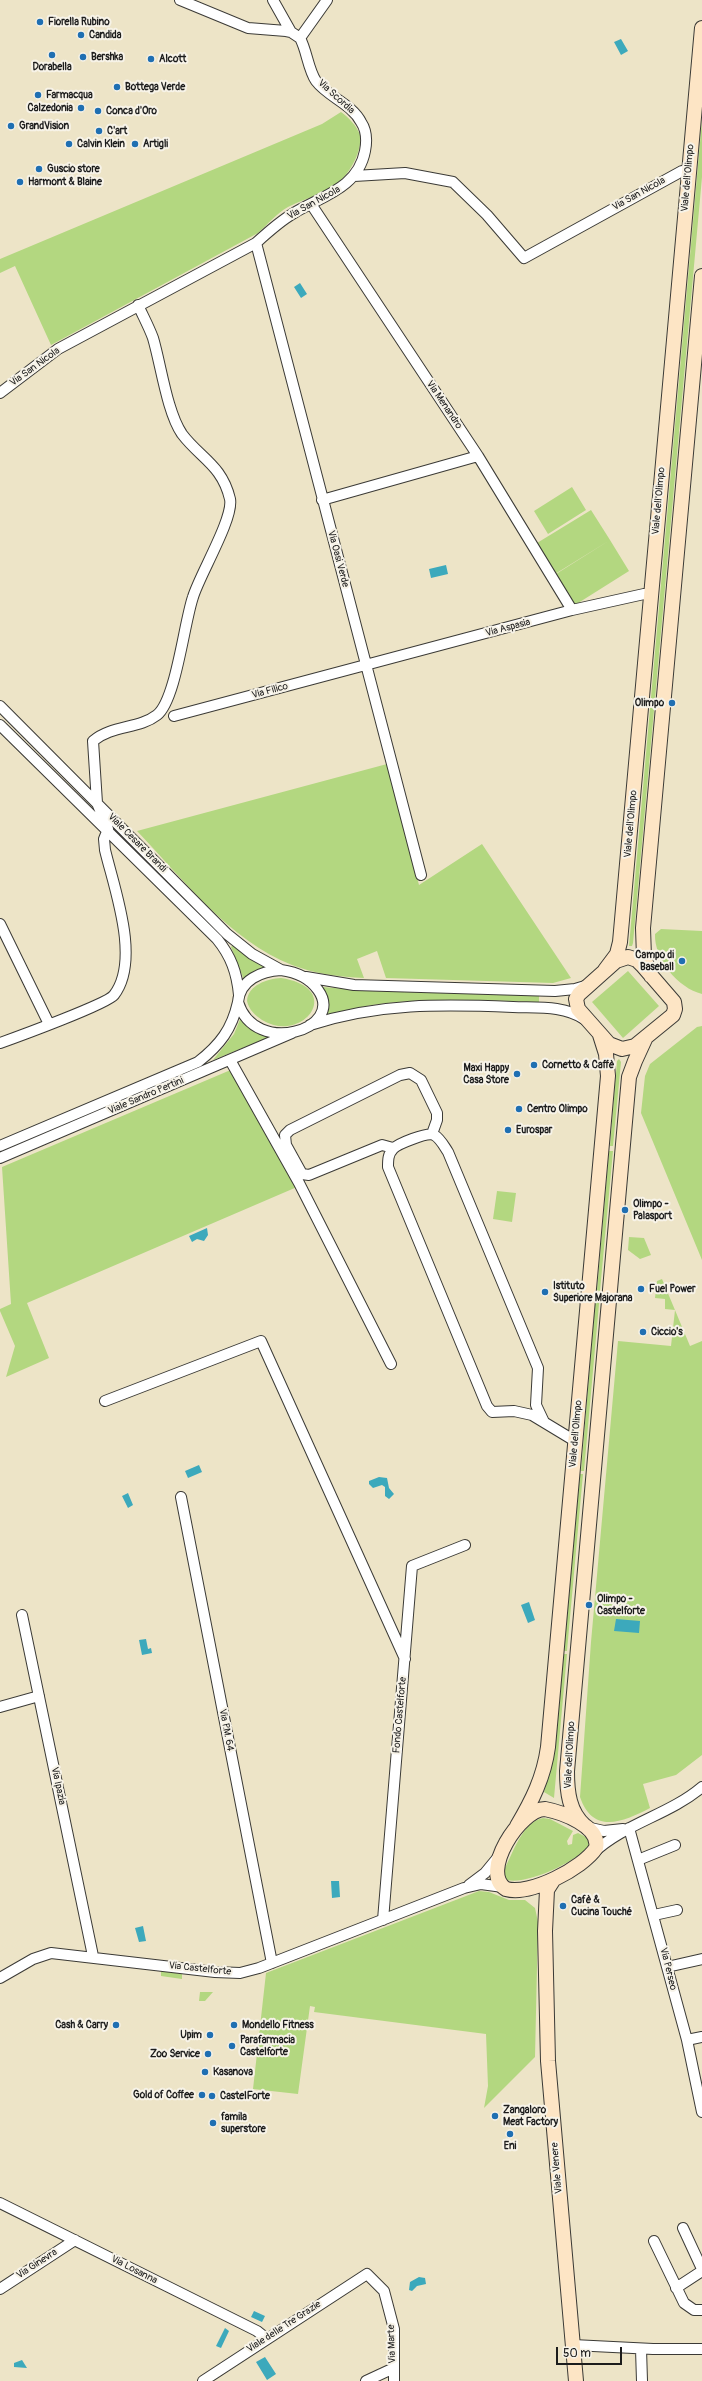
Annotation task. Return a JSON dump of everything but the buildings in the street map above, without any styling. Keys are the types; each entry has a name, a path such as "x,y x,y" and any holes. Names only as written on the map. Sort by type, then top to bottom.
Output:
{"street":[{"path":"180,0 248,28 292,32"},
{"path":"273,0 292,32 300,38 327,0"},
{"name":"Viale dell'Olimpo","path":"605,970 617,954 620,942 702,28"},
{"name":"Via Scordia","path":"300,38 317,82 340,103 353,111 361,120 365,131 364,154 354,176"},
{"name":"Via San Nicola","path":"0,393 58,349 256,243 284,219 337,191 354,176 405,173 453,182 487,215 524,258 682,171 689,171"},
{"name":"Via Menandro","path":"310,204 478,456 572,610"},
{"name":"Via Oasi Verde","path":"256,243 421,875"},
{"path":"651,976 644,956 644,928 697,384 702,276"},
{"path":"0,1043 114,996 121,980 126,948 125,924 105,850 104,839 108,829 97,803 93,741 104,732 143,722 158,715 170,694 193,597 227,516 230,500 218,470 182,434 171,406 152,337 138,305"},
{"path":"322,500 478,456"},
{"name":"Via Aspasia","path":"366,666 572,610 644,594 651,594"},
{"name":"Via Filico","path":"174,716 366,666"},
{"name":"Viale Cesare Brandi","path":"0,706 227,934 252,954 281,970"},
{"name":"Viale Cesare Brandi","path":"0,724 108,829 225,949 235,968 239,999"},
{"path":"0,924 49,1024"},
{"path":"628,957 637,960 651,976 674,1002 675,1009 672,1015 630,1049 622,1049 608,1044 578,1009 576,999 605,970 621,958 628,957"},
{"path":"588,1021 571,1012 562,1010 424,1004 379,1008 310,1025 292,1034 272,1033 261,1029 247,1019 239,999 242,988 252,979 264,972 281,970 306,977 354,985 555,991 576,990 594,981"},
{"path":"306,977 318,988 323,1000 320,1015 310,1025"},
{"name":"Viale Sandro Pertini","path":"0,1146 198,1062 225,1037 235,1016 239,999"},
{"name":"Viale Sandro Pertini","path":"0,1158 292,1034"},
{"name":"Viale dell'Olimpo","path":"517,1826 536,1790 546,1759 608,1069 600,1036"},
{"name":"Viale dell'Olimpo","path":"585,1826 575,1815 570,1803 567,1783 568,1765 630,1077 635,1061 646,1037"},
{"path":"230,1060 299,1183 392,1364"},
{"path":"393,1148 382,1145 309,1175 302,1174 286,1145 286,1136 290,1130 400,1075 410,1073 423,1083 437,1113 437,1120 432,1134"},
{"path":"544,1422 536,1405 538,1368 448,1152 439,1139 432,1134 424,1135 393,1148 388,1156 388,1167 487,1406 492,1412 514,1411 532,1415 575,1441"},
{"path":"105,1401 261,1341 404,1659"},
{"name":"Via P.M. 64","path":"181,1497 272,1963"},
{"name":"Fondo Castelforte","path":"383,1920 412,1566 465,1545"},
{"name":"Via Ipazia","path":"22,1615 93,1956"},
{"path":"0,1707 39,1696"},
{"path":"629,1828 604,1831 585,1826 555,1812 541,1810 529,1814 517,1826 504,1849 495,1870 496,1878 503,1887 520,1890 539,1886 554,1879 629,1828 673,1807 700,1790"},
{"path":"585,1826 592,1831 596,1840 597,1845 593,1853"},
{"name":"Via Perseo","path":"629,1828 687,2040 700,2093 702,2112"},
{"path":"638,1860 675,1845"},
{"name":"Via Castelforte","path":"464,1888 484,1873 504,1849"},
{"name":"Viale Venere","path":"554,1879 547,1890 545,1930 549,2069 576,2381"},
{"name":"Via Castelforte","path":"0,1978 44,1954 61,1953 223,1973 250,1971 464,1888 481,1884 503,1887"},
{"name":"Viale Venere","path":"520,1890 537,1901 545,1930"},
{"path":"654,1915 677,1910"},
{"path":"667,1967 702,1959"},
{"path":"687,2040 702,2037"},
{"name":"Via Losanna","path":"0,2203 257,2331 267,2339"},
{"path":"676,2288 702,2270 683,2228"},
{"name":"Via Ginevra","path":"0,2289 75,2240"},
{"path":"654,2241 684,2303 694,2310 702,2310"},
{"name":"Viale delle Tre Grazie","path":"203,2381 367,2274"},
{"name":"Via Marte","path":"366,2381 394,2368 394,2329 384,2291 367,2274"},
{"path":"573,2346 702,2349"},
{"path":"641,2348 642,2381"},
{"path":"394,2368 394,2381"}],"green space":[{"path":"341,112 355,125 359,132 360,146 356,159 342,179 336,184 323,192 288,207 258,233 51,345 15,266 0,273 0,259 322,124"},
{"path":"702,120 702,177 633,943 632,946 629,946"},
{"path":"572,487 586,510 548,534 534,511"},
{"path":"591,510 610,540 555,574 537,543"},
{"path":"610,540 629,571 575,605 556,574"},
{"path":"387,764 419,885 482,844 571,978 553,983 386,978 377,951 357,959 364,978 346,977 310,971 292,965 269,954 248,941 208,907 137,831"},
{"name":"Campo di Baseball","path":"661,929 702,931 702,994 684,986 669,971 663,962 656,944 655,934"},
{"path":"233,945 267,969 244,980 231,947"},
{"path":"628,971 659,1006 623,1038 592,1002"},
{"path":"281,978 301,984 311,992 314,1002 311,1012 303,1020 291,1025 277,1026 262,1020 257,1016 249,1007 247,1001 248,995 259,984 264,981"},
{"path":"321,988 369,991 539,996 539,1002 458,1000 404,1001 351,1009 325,1016"},
{"path":"241,1017 270,1035 270,1037 213,1060 234,1034"},
{"path":"702,1026 702,1260 641,1113 645,1076 650,1064 697,1027"},
{"path":"619,1059 621,1062 613,1146 610,1146 617,1061"},
{"path":"233,1069 297,1187 27,1303 49,1358 6,1377 15,1346 0,1311 0,1309 11,1304 2,1167"},
{"path":"609,1151 613,1151 600,1291 597,1290"},
{"path":"497,1191 516,1193 512,1222 493,1219"},
{"path":"629,1237 644,1238 651,1255 640,1259 628,1250"},
{"path":"662,1279 675,1310 665,1309 665,1299 655,1298 657,1281"},
{"path":"596,1293 600,1293 584,1471 581,1471"},
{"path":"675,1310 690,1346 702,1341 702,1755 676,1775 643,1784 650,1808 630,1818 619,1821 601,1821 593,1817 586,1809 580,1797 591,1642 618,1341 671,1346"},
{"path":"580,1474 583,1474 567,1651 564,1651"},
{"path":"564,1654 567,1654 554,1798 544,1792 554,1757"},
{"path":"543,1818 550,1819 573,1831 567,1841 568,1845 572,1844 573,1835 578,1833 588,1838 591,1844 585,1851 575,1858 552,1870 527,1879 516,1881 507,1880 503,1875 504,1870 519,1839 530,1825 536,1820"},
{"path":"479,1891 489,1892 509,1900 525,1900 535,1908 538,1922 535,2057 484,2108 488,2086 486,2034 314,2012 315,2007 310,2006 298,2094 253,2089 266,1973"},
{"path":"161,1971 182,1974 182,1979 161,1976"},
{"path":"200,1992 213,1992 205,2001 199,2001"}],"water":[{"path":"621,39 628,51 621,55 614,42"},
{"path":"300,283 307,294 301,298 294,287"},
{"path":"446,565 448,574 431,578 429,569"},
{"path":"207,1228 208,1235 204,1241 197,1239 192,1242 189,1236"},
{"path":"199,1465 202,1472 188,1478 185,1471"},
{"path":"379,1477 387,1478 389,1488 394,1494 389,1499 385,1496 385,1487 382,1485 373,1488 369,1484 369,1481"},
{"path":"128,1493 133,1505 128,1508 122,1496"},
{"path":"529,1602 535,1620 528,1623 521,1605"},
{"path":"616,1619 640,1621 639,1633 614,1631"},
{"path":"146,1639 148,1649 151,1648 152,1653 142,1655 139,1640"},
{"path":"331,1881 339,1881 340,1897 332,1898"},
{"path":"143,1926 146,1941 139,1942 135,1928"},
{"path":"419,2277 425,2278 426,2284 417,2286 412,2291 409,2290 410,2282"},
{"path":"254,2311 265,2316 262,2322 251,2317"},
{"path":"225,2328 229,2331 221,2348 216,2346"},
{"path":"265,2357 276,2374 267,2380 256,2362"},
{"path":"22,2360 27,2368 14,2367 14,2363"}],"place":[{"name":"Fiorella Rubino","path":"40,22"},
{"name":"Candida","path":"81,35"},
{"name":"Dorabella","path":"52,55"},
{"name":"Bershka","path":"83,57"},
{"name":"Alcott","path":"151,59"},
{"name":"Bottega Verde","path":"117,87"},
{"name":"Farmacqua","path":"38,95"},
{"name":"Calzedonia","path":"81,108"},
{"name":"Conca d'Oro","path":"98,111"},
{"name":"GrandVision","path":"11,126"},
{"name":"C'art","path":"99,131"},
{"name":"Calvin Klein","path":"69,144"},
{"name":"Artigli","path":"135,144"},
{"name":"Guscio store","path":"39,169"},
{"name":"Harmont & Blaine","path":"20,182"},
{"name":"Olimpo","path":"672,703"},
{"name":"Campo di Baseball","path":"682,961"},
{"name":"Cornetto & Caffè","path":"534,1065"},
{"name":"Maxi Happy Casa Store","path":"517,1074"},
{"name":"Centro Olimpo","path":"519,1109"},
{"name":"Eurospar","path":"508,1130"},
{"name":"Olimpo - Palasport","path":"625,1210"},
{"name":"Fuel Power","path":"641,1289"},
{"name":"Istituto Superiore Majorana","path":"545,1292"},
{"name":"Ciccio's","path":"643,1332"},
{"name":"Olimpo - Castelforte","path":"589,1605"},
{"name":"Cafè & Cucina Touché","path":"563,1906"},
{"name":"Cash & Carry","path":"116,2025"},
{"name":"Mondello Fitness","path":"234,2025"},
{"name":"Upim","path":"210,2035"},
{"name":"Parafarmacia Castelforte","path":"232,2046"},
{"name":"Zoo Service","path":"208,2054"},
{"name":"Kasanova","path":"205,2072"},
{"name":"Gold of Coffee","path":"202,2095"},
{"name":"CastelForte","path":"212,2096"},
{"name":"Zangaloro Meat Factory","path":"495,2116"},
{"name":"famila superstore","path":"213,2123"},
{"name":"Eni","path":"510,2134"}]}
